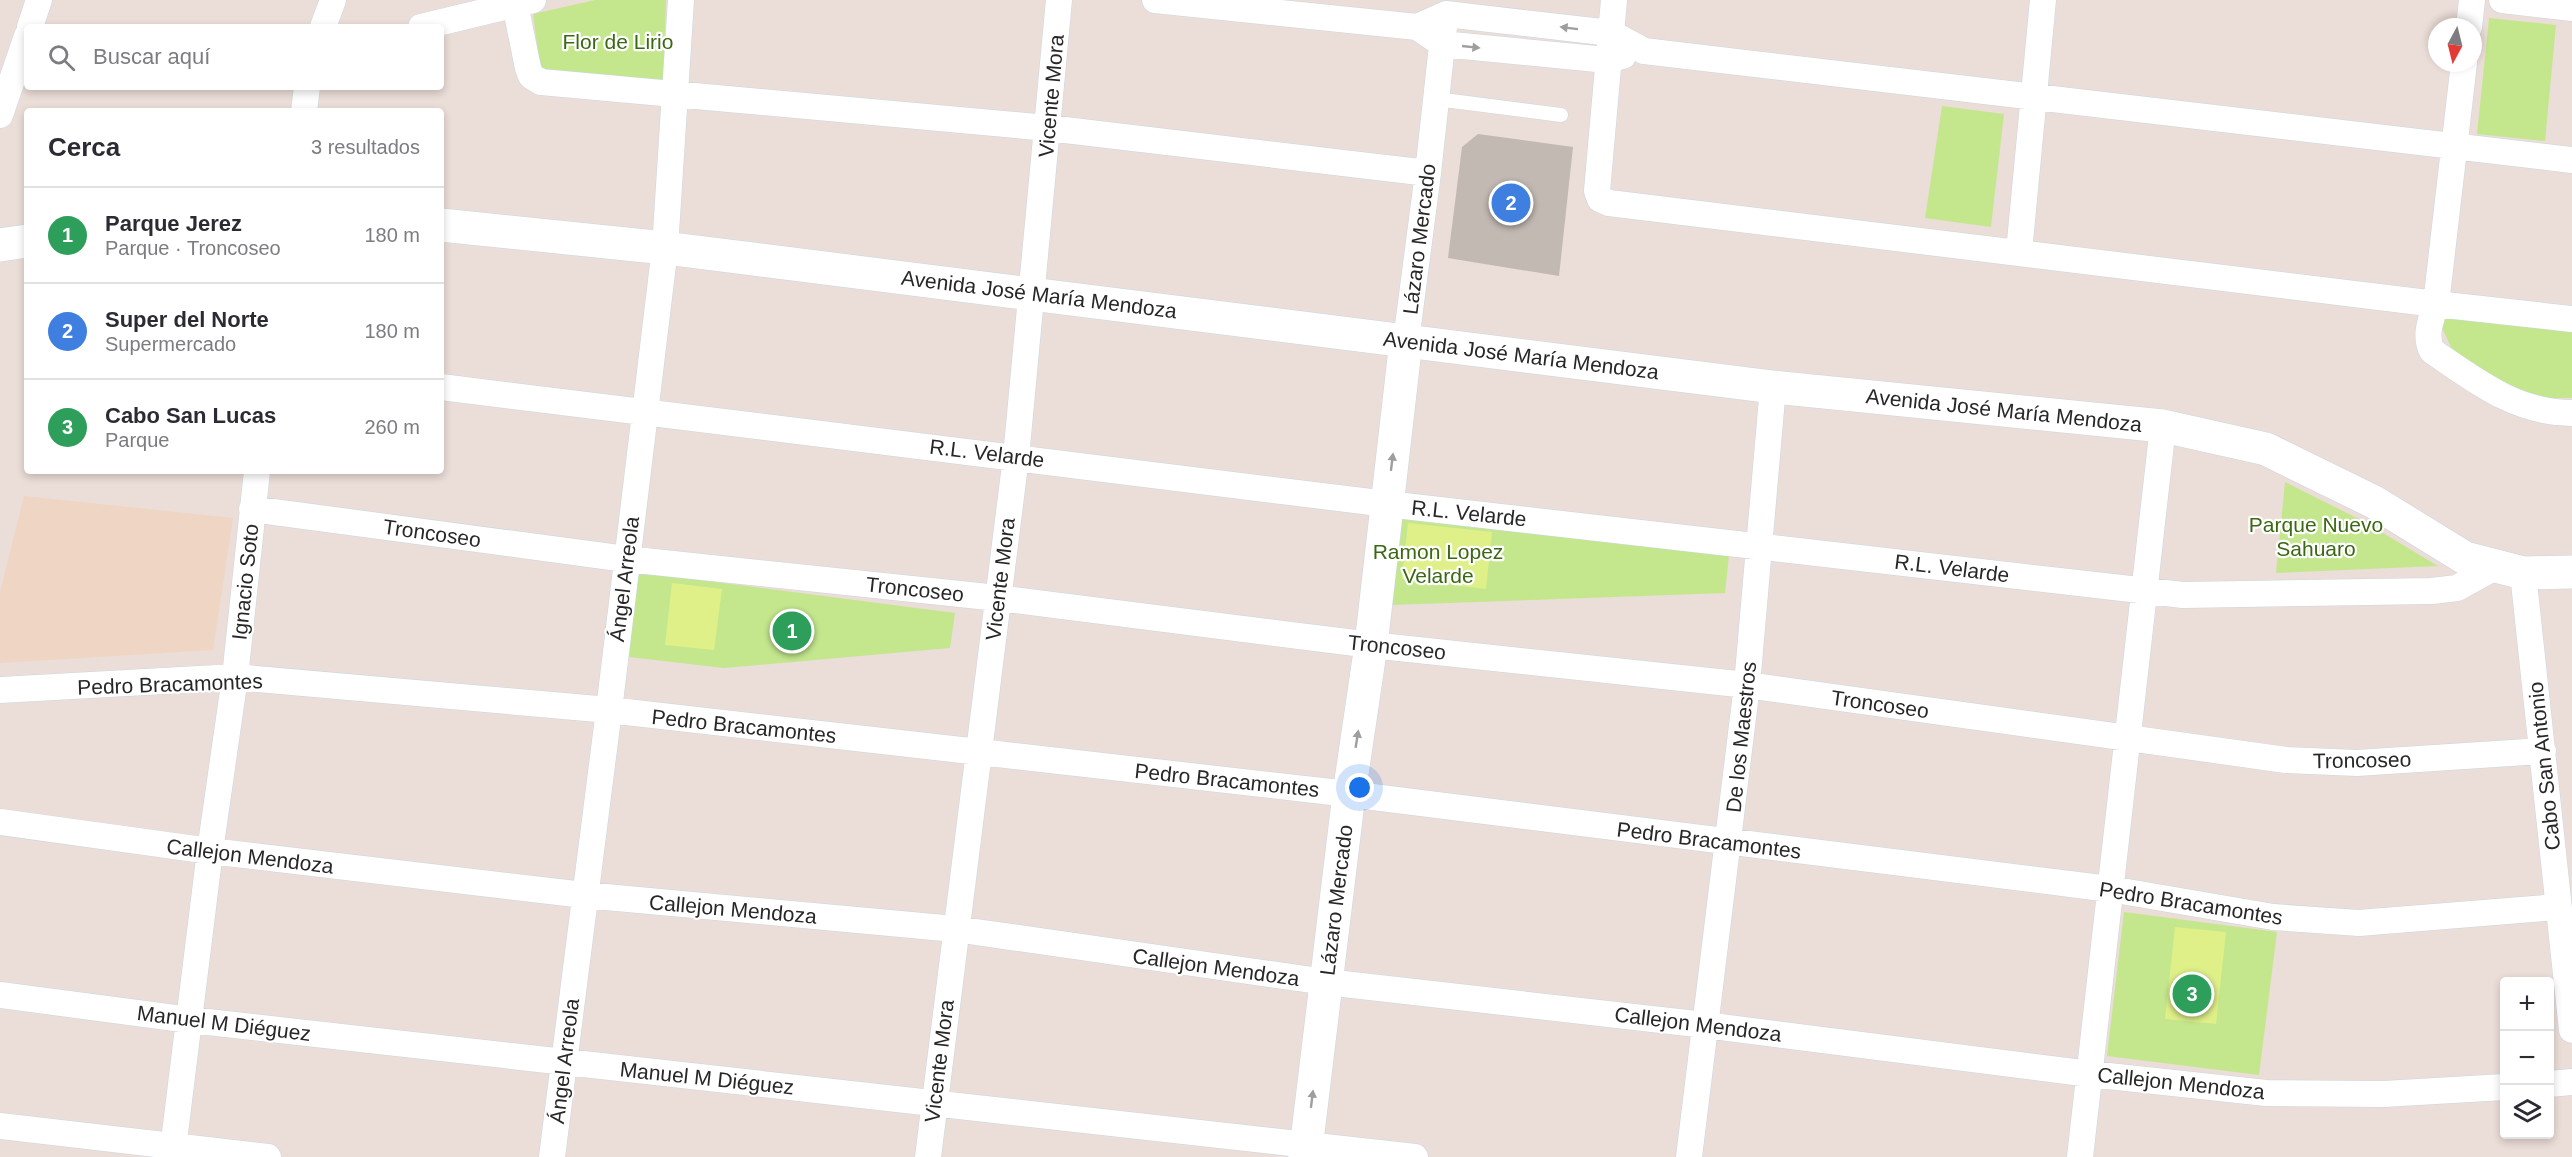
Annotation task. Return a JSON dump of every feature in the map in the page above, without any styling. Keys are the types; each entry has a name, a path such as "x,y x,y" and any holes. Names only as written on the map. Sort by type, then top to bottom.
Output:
{"street":[{"path":"31,24 39,0"},
{"path":"323,24 333,0"},
{"name":"Ángel Arreola","path":"552,1157 665,248 681,0"},
{"name":"Vicente Mora","path":"928,1157 1016,457 1059,0"},
{"path":"1155,0 1418,27 1442,44 1607,60 1644,51 2572,160"},
{"path":"1614,0 1597,191 1600,199 1609,203 2572,319"},
{"path":"2019,252 2043,0"},
{"path":"2470,18 2472,0"},
{"path":"2502,0 2572,8"},
{"path":"432,24 524,2 531,76 541,82 1048,128 1428,173"},
{"path":"1418,27 1446,7 1611,33 1644,51"},
{"name":"Lázaro Mercado","path":"1306,1151 1349,794 1371,645 1446,7"},
{"path":"0,115 24,45"},
{"path":"2463,72 2436,304 2428,342 2432,351 2481,385 2519,405 2572,413"},
{"path":"304,108 307,90"},
{"name":"Avenida José María Mendoza","path":"444,225 665,248 1773,387 2163,426 2266,449 2374,502 2465,558 2509,570 2572,572"},
{"path":"0,245 24,241"},
{"name":"R.L. Velarde","path":"444,387 1387,504 2183,595 2432,591 2457,588 2509,570"},
{"name":"De los Maestros","path":"1689,1157 1747,685 1773,387"},
{"path":"2080,1157 2163,426"},
{"name":"Ignacio Soto","path":"172,1151 210,851 235,677 257,474"},
{"name":"Troncoseo","path":"252,509 626,558 998,598 1371,645 1747,685 2127,740 2286,760 2357,763 2543,751"},
{"name":"Cabo San Antonio","path":"2509,570 2543,751 2557,907 2572,1030"},
{"name":"Pedro Bracamontes","path":"0,690 235,677 609,710 1349,794 2110,889 2273,917 2359,922 2557,907"},
{"name":"Callejon Mendoza","path":"0,822 210,851 584,895 955,929 1326,982 1705,1024 2090,1074 2266,1093 2384,1094 2500,1087"},
{"name":"Manuel M Diéguez","path":"0,995 190,1020 935,1104 1306,1151 1415,1157"},
{"path":"2554,1084 2572,1082"},
{"path":"0,1126 172,1151 268,1157"}],"lane":[{"path":"1436,99 1561,115"}],"shaded area":[{"path":"24,496 233,518 213,650 0,663 0,592"}],"green space":[{"name":"Flor de Lirio","path":"595,0 666,0 663,86 541,75 533,14"},
{"path":"2489,18 2556,25 2545,141 2477,134"},
{"path":"1942,106 2004,114 1991,227 1925,218"},
{"path":"2437,317 2572,331 2572,398 2528,398 2455,356"},
{"name":"Parque Nuevo Sahuaro","path":"2285,482 2363,521 2438,566 2276,573"},
{"name":"Ramon Lopez Velarde","path":"1402,518 1729,555 1725,593 1392,605"},
{"path":"1408,523 1492,532 1486,589 1402,579"},
{"path":"637,572 955,613 950,648 724,668 629,657"},
{"path":"672,583 722,589 714,650 665,645"},
{"path":"2124,912 2277,932 2259,1075 2107,1056"},
{"path":"2175,927 2226,932 2216,1024 2165,1019"}],"building":[{"path":"1478,134 1573,147 1559,276 1448,258 1462,147"}],"place":[{"name":"Super del Norte","path":"1511,203"},
{"name":"Parque Jerez","path":"792,631"},
{"name":"Cabo San Lucas","path":"2192,994"}]}
